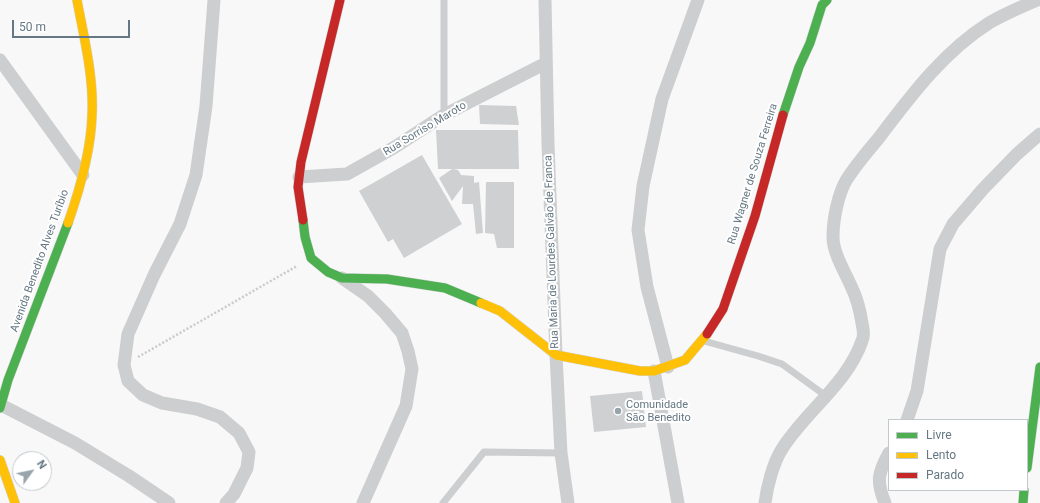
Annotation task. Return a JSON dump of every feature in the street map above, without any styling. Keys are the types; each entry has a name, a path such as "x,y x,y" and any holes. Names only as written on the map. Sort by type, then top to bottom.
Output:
{"street":[{"name":"Avenida Benedito Alves Turíbio","path":"0,406 3,386 70,220 83,175 92,131 92,91 77,0"},
{"path":"214,0 206,106 196,175 180,224 154,275 128,334 124,365 128,380 144,395 162,403 197,409 220,417 239,433 249,452 247,468 234,494 226,503"},
{"path":"340,0 301,162 298,187 300,214 305,237 312,258 328,272 342,278 368,296 385,313 402,333 412,369 406,406 363,503"},
{"name":"Rua Maria de Lourdes Galvão de Franca","path":"545,0 556,355 561,452 568,503"},
{"path":"668,368 647,287 638,230 643,186 662,99 698,0"},
{"path":"765,503 767,486 781,451 797,428 842,378 858,354 864,336 859,308 852,288 838,260 833,238 836,210 846,180 885,128 928,76 965,40 989,23 1013,10 1037,0"},
{"name":"Rua Wagner de Souza Ferreira","path":"556,355 640,371 654,371 668,368 685,360 707,335 723,309 755,216 781,120 810,43 823,2"},
{"path":"0,60 83,175"},
{"name":"Rua Sorriso Maroto","path":"299,177 347,174 395,147 444,116 546,63"},
{"path":"907,419 917,391 940,249 953,224 978,195 1016,154 1040,134"},
{"path":"342,278 387,279 445,288 500,312 556,355"},
{"path":"1028,461 1040,367"},
{"path":"654,371 678,503"},
{"path":"0,406 75,443 129,476 169,503"},
{"path":"885,503 879,488 880,469 888,455"},
{"path":"0,460 15,503"},
{"path":"1023,503 1024,491"}],"lane":[{"path":"444,0 444,116"},
{"path":"702,341 782,364 826,396"},
{"path":"443,503 484,452 561,452"}],"path":[{"path":"124,365 312,258"}],"building":[{"path":"479,105 516,106 519,125 480,124"},
{"path":"436,130 518,130 519,169 453,169 458,170 461,175 474,176 474,183 479,182 483,233 476,234 473,204 462,204 463,186 452,201 439,178 452,169 438,169"},
{"path":"422,155 462,224 404,258 393,239 388,242 359,191"},
{"path":"486,182 514,182 514,248 497,248 494,234 485,233"},
{"name":"Comunidade São Benedito","path":"642,391 646,427 594,432 590,396"}],"traffic: fast":[{"path":"783,115 799,67 810,43 822,5 827,0"},
{"path":"303,220 305,237 311,258 328,272 342,278 387,279 445,288 481,303"},
{"path":"0,408 8,380 68,223"},
{"path":"1028,460 1040,367"},
{"path":"1023,503 1024,491"}],"traffic: slow":[{"path":"68,223 84,170 90,143 92,115 90,72 77,0"},
{"path":"481,303 500,311 556,355 640,371 654,371 685,360 707,334"},
{"path":"0,460 15,503"}],"traffic: jam":[{"path":"303,220 298,187 301,162 340,0"},
{"path":"707,334 723,309 755,216 783,115"}],"place":[{"name":"Comunidade São Benedito","path":"618,411"}]}
